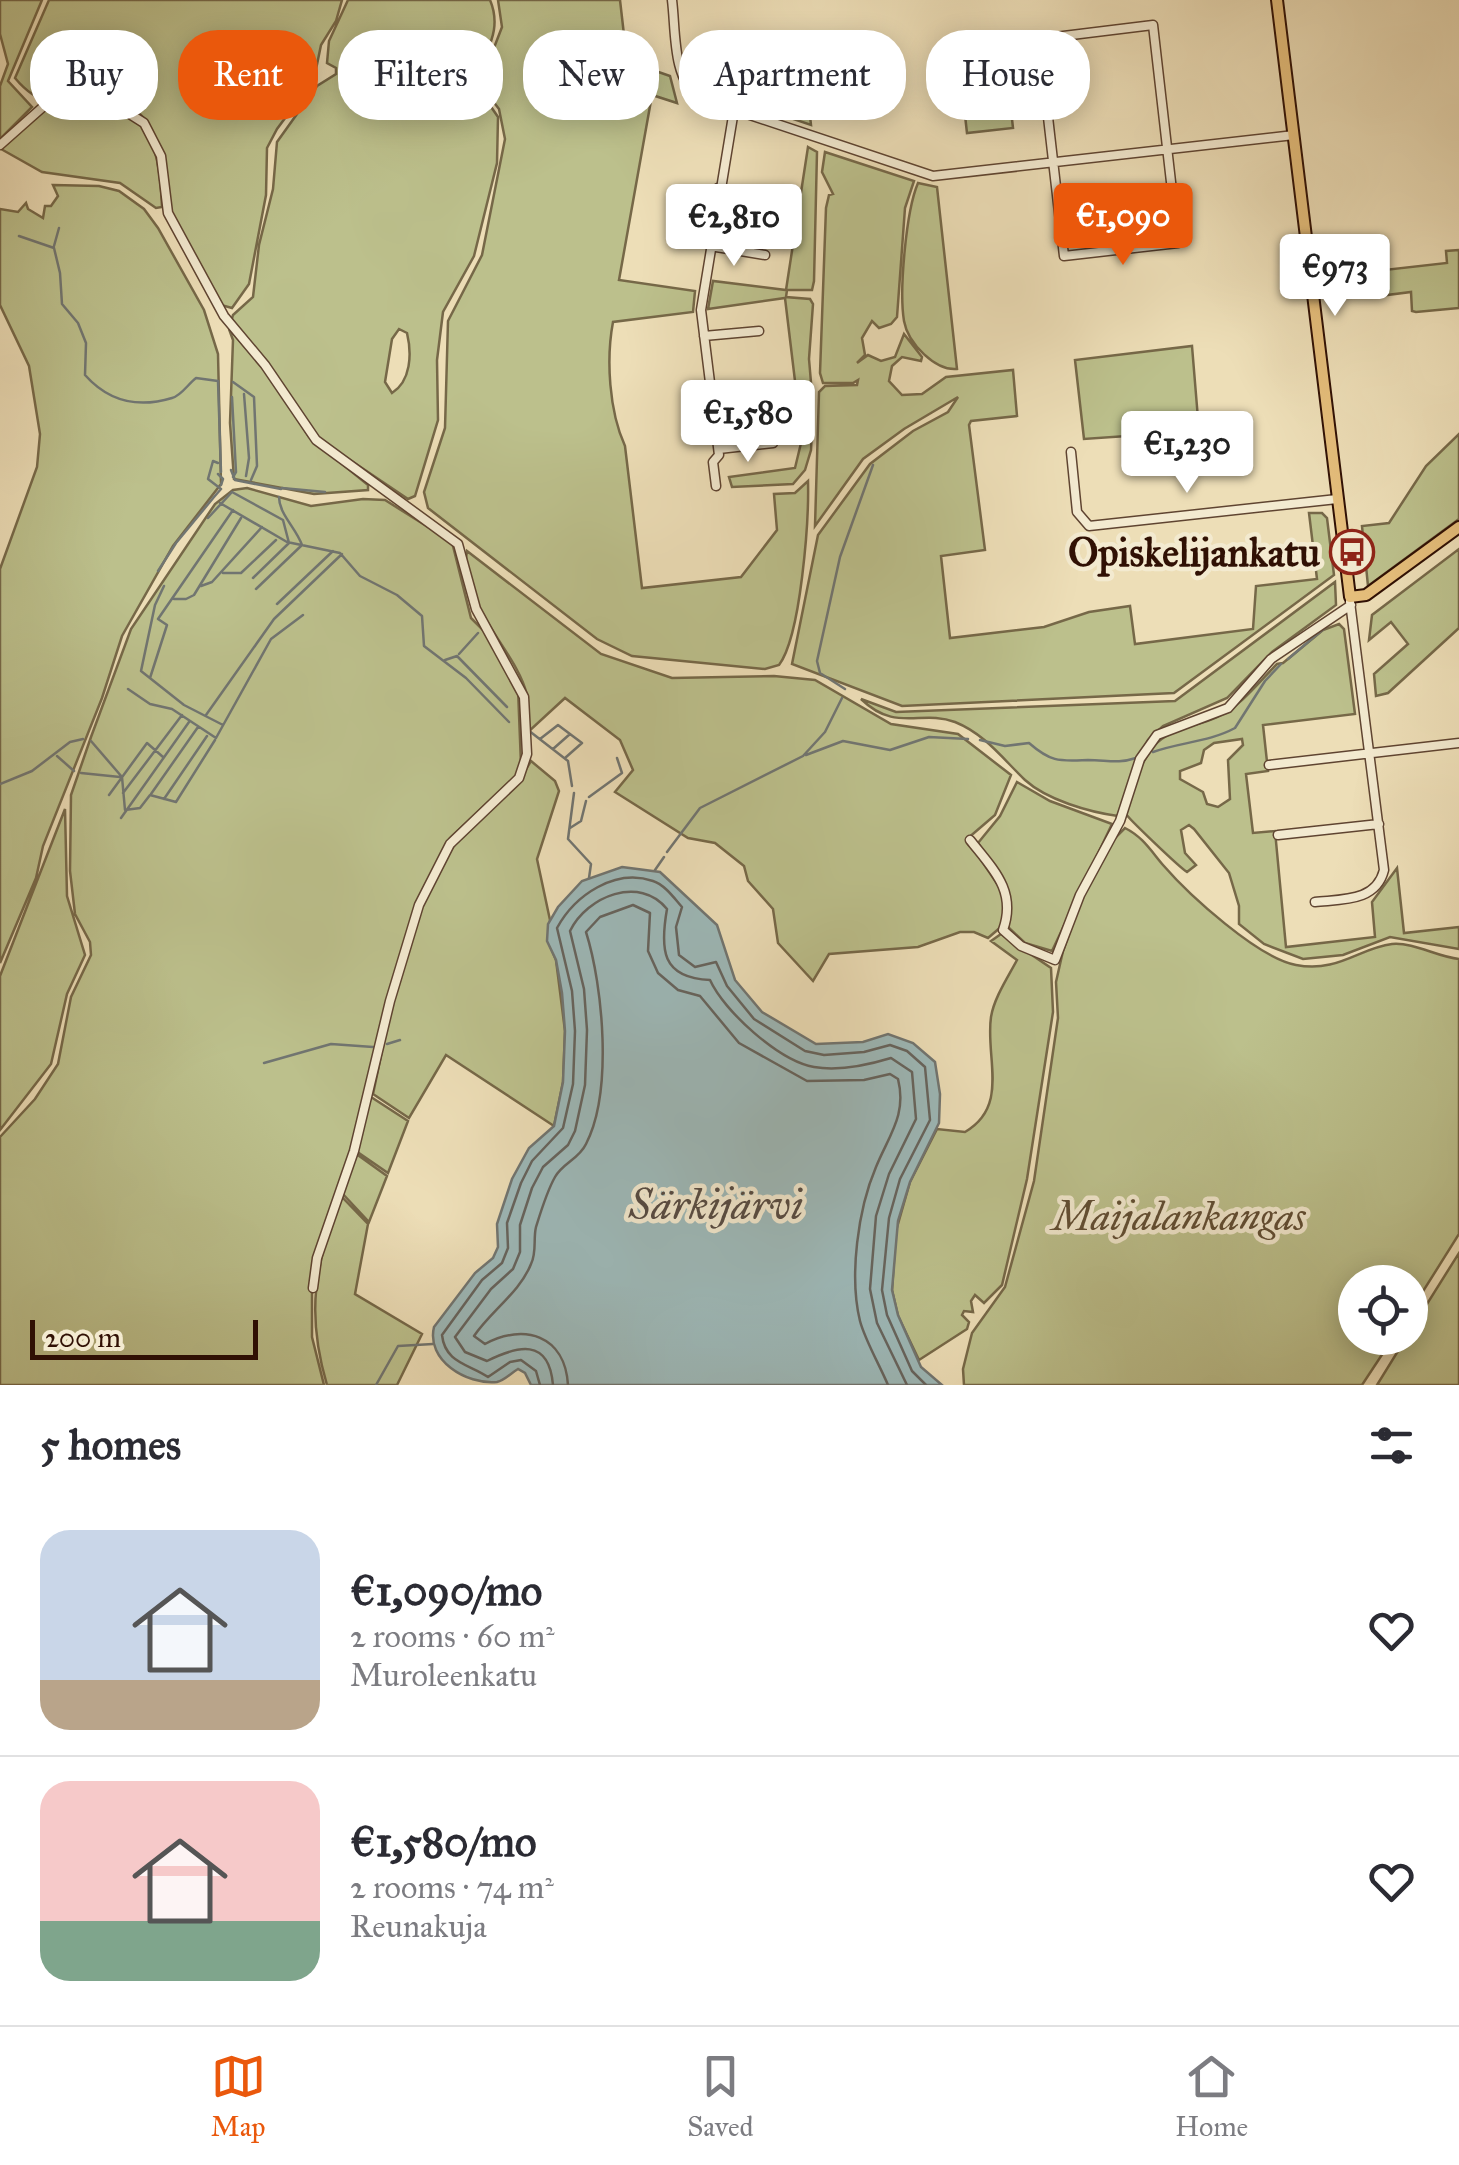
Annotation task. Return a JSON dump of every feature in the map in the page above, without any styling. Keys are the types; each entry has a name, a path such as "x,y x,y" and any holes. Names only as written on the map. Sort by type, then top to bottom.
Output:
{"main road":[{"path":"1277,0 1350,601 1366,595 1459,527"}],"street":[{"path":"672,0 679,52"},
{"path":"1153,25 1168,149 1178,243 1064,256 1038,38 1153,25"},
{"path":"0,145 44,106 114,104 140,119 159,150 168,213 224,316 265,365 316,440 458,542 476,609 524,697 523,770 514,785 450,844 419,905 391,995 354,1151 317,1258 313,1288"},
{"path":"716,486 713,462 720,455 701,298 732,120"},
{"path":"764,120 933,176 1294,135"},
{"path":"718,188 775,197"},
{"path":"710,246 765,254"},
{"path":"704,336 759,331"},
{"path":"712,394 766,386"},
{"path":"719,449 773,443"},
{"path":"1071,452 1077,512 1088,526 1337,499"},
{"path":"970,840 1008,896 1009,912 1003,930 1021,946 1055,960 1080,895 1120,822 1140,759 1157,735 1228,708 1271,660 1350,601 1384,870 1374,889 1365,896 1315,902"},
{"path":"1268,766 1459,743"},
{"path":"1278,835 1379,824"}],"green space":[{"path":"0,0 42,0 8,81 30,109 0,139 0,86 8,64 0,34"},
{"path":"49,0 342,0 318,60 318,30 178,30 178,120 284,120 267,148 266,195 249,284 232,308 221,305 182,239 172,216 157,141 145,120 158,120 158,30 36,30"},
{"path":"348,0 490,0 494,30 338,30 338,120 498,120 497,163 474,256 443,312 437,360 438,420 415,496 408,499 319,439 231,322 233,315 253,297 259,245 273,189 277,142 293,120 318,120 318,85 336,74 336,68 327,63 329,41","holes":["399,329 407,333 409,350 403,382 392,393 385,382 392,339"]},
{"path":"498,0 620,0 623,30 523,30 523,120 648,120 619,280 695,291 693,312 613,322 610,385 625,446 642,588 741,577 777,530 774,494 795,493 808,481 798,604 787,650 779,665 765,669 632,656 597,639 428,508 424,492 445,428 448,321 482,255 505,139 501,120 502,27"},
{"path":"30,44 30,92 15,78"},
{"path":"659,72 670,76 677,103 659,97"},
{"path":"32,120 136,120 153,147 162,207 156,208 120,183 42,172 1,149"},
{"path":"966,120 1012,120 1013,128 967,133"},
{"path":"808,147 817,152 814,281 812,290 787,290 786,297 810,299 813,304 809,359 811,450 805,470 793,484 732,487 729,477 795,468 802,439 785,298 708,309 713,281 786,290"},
{"path":"825,152 914,181 905,208 897,317 879,328 872,321 862,338 865,355 857,363 868,355 881,361 895,357 904,334 922,357 921,361 902,357 892,366 889,381 902,395 922,394 946,377 1013,370 1017,416 971,421 969,425 985,550 941,556 950,638 1044,627 1089,612 1130,606 1135,644 1253,629 1256,586 1317,579 1309,513 1322,513 1327,518 1334,575 1174,693 902,706 792,664 818,535 870,464 913,431 948,412 958,397 863,459 815,526 819,392 825,386 857,385 858,380 823,383 820,373 826,208 829,195 833,194 822,172"},
{"path":"918,183 937,187 957,369 940,366 924,354 904,321 905,251"},
{"path":"53,185 99,186 119,191 144,209 158,228 204,310 218,354 221,484 173,546 122,636 102,698 43,846 36,878 0,963 0,569 37,467 40,434 29,366 0,305 0,209 18,212 26,203 28,209 43,218 45,206 51,206 58,196"},
{"path":"1459,250 1459,308 1416,312 1412,311 1411,292 1387,295 1384,270 1447,263 1446,251"},
{"path":"229,329 269,374 309,437 368,485 368,490 314,494 234,479 230,423 233,340"},
{"path":"1192,346 1199,431 1084,439 1075,360"},
{"path":"1459,434 1459,519 1368,586 1362,526 1389,523 1426,466"},
{"path":"247,488 311,506 385,500 452,542 471,618 484,631 518,689 521,764 517,775 450,838 417,902 368,1093 312,1275 312,1337 324,1385 0,1385 0,1137 35,1099 58,1064 71,997 91,955 90,942 75,914 70,871 71,795 131,629 215,504 233,490"},
{"path":"1459,549 1459,628 1388,693 1376,696 1374,674 1408,644 1391,622 1369,640 1372,615"},
{"path":"467,551 601,654 672,678 774,676 815,680 891,724 958,734 1011,775 995,815 967,839 1006,897 1002,926 988,938 960,932 918,947 829,954 813,981 778,943 773,909 748,881 744,866 715,843 688,838 615,792 633,770 620,740 565,698 526,734 527,695 512,660 471,589"},
{"path":"1335,582 1336,605 1272,652 1227,698 1163,726 1148,740 1118,816 1045,794 966,727 943,719 897,718 861,699 896,712 1175,701"},
{"path":"1339,624 1344,629 1355,714 1263,725 1268,771 1246,774 1253,833 1275,831 1286,947 1375,937 1372,902 1397,868 1404,933 1459,927 1459,949 1390,937 1343,955 1303,959 1264,944 1239,924 1239,906 1229,873 1194,829 1189,825 1181,830 1185,853 1196,865 1187,872 1126,814 1143,762 1159,741 1234,707 1277,664 1323,630","holes":["1242,739 1243,745 1228,760 1230,799 1218,807 1207,804 1203,792 1180,779 1180,771 1201,763 1204,750 1214,743"]},
{"path":"531,761 555,781 559,791 537,859 550,920 549,943 556,960 565,1031 563,1082 554,1126 446,1055 409,1118 373,1094 410,938 434,878 450,851 512,787"},
{"path":"1017,782 1050,801 1112,824 1052,951 1025,943 1008,927 1008,892 978,843 1000,816"},
{"path":"65,809 67,896 85,955 67,994 51,1064 0,1130 0,976"},
{"name":"Maijalankangas","path":"1125,828 1142,840 1206,908 1280,960 1324,966 1392,944 1459,959 1459,1234 1428,1283 1428,1265 1338,1265 1338,1355 1382,1355 1362,1385 964,1385 963,1369 972,1333 1005,1287 1034,1181 1058,1018 1056,982 1063,951 1082,897 1113,840"},
{"path":"1001,934 1051,968 1053,1012 1027,1179 1002,1285 984,1303 975,1295 971,1301 973,1312 964,1311 962,1315 969,1322 967,1329 919,1360 898,1316 892,1290 896,1231 910,1182 937,1129 965,1132 987,1109 993,1080 991,1017 1017,960 991,941"},
{"path":"371,1097 408,1121 388,1173 356,1151"},
{"path":"355,1153 387,1176 369,1222 341,1192"},
{"path":"340,1195 368,1224 355,1294 422,1334 397,1385 327,1385 316,1334 316,1289"},
{"path":"1459,1253 1459,1385 1377,1385 1396,1355 1428,1355 1428,1302"}],"water":[{"name":"Särkijärvi","path":"622,867 660,872 717,925 735,980 762,1012 816,1044 863,1042 888,1034 913,1043 935,1062 939,1123 910,1182 898,1221 892,1290 898,1315 921,1367 942,1385 531,1385 518,1369 500,1381 485,1382 461,1375 442,1360 433,1339 434,1327 475,1273 493,1258 498,1247 497,1224 512,1179 529,1148 554,1126 563,1082 565,1031 556,960 547,941 548,924 582,881"}],"waterway":[{"path":"54,246 59,228"},
{"path":"19,236 54,248 62,304 78,323 86,343 85,375 94,384 114,397 148,402 175,397 196,378 218,381 221,472"},
{"path":"233,382 254,397 257,466 251,480"},
{"path":"244,394 249,458 246,476"},
{"path":"232,397 236,472 233,477"},
{"path":"214,497 221,489 208,479 213,461 218,463"},
{"path":"845,689 820,673 817,661 840,557 873,465"},
{"path":"231,470 235,480 281,489"},
{"path":"218,474 223,479 221,485"},
{"path":"282,488 325,492"},
{"path":"208,518 232,492 283,520 289,543 253,578"},
{"path":"158,571 214,497"},
{"path":"256,589 302,545 279,497"},
{"path":"220,503 287,542 340,553 360,576 397,595 422,616 424,646 466,678 509,722"},
{"path":"158,619 233,510"},
{"path":"174,599 194,595 241,518"},
{"path":"201,586 212,582 262,527"},
{"path":"223,573 241,573 276,540"},
{"path":"277,604 333,551"},
{"path":"206,715 274,619 342,554"},
{"path":"164,586 155,605 141,671 184,705 223,725"},
{"path":"128,689 150,704 172,709 216,738 271,639 303,615"},
{"path":"150,678 167,625 158,619"},
{"path":"1288,659 1327,626"},
{"path":"459,654 478,633"},
{"path":"445,660 457,656 507,707"},
{"path":"1153,752 1235,728 1265,681 1281,664"},
{"path":"667,852 700,808 803,756 825,732 842,698"},
{"path":"123,793 182,715"},
{"path":"121,818 189,722"},
{"path":"540,739 558,725 582,743 565,758"},
{"path":"151,794 198,727"},
{"path":"528,730 568,761 572,786"},
{"path":"553,749 570,734"},
{"path":"164,799 207,736"},
{"path":"806,755 843,741 890,750 929,737 968,739"},
{"path":"0,784 32,771 70,742 83,739"},
{"path":"91,741 122,777 125,810 140,808 150,795 176,802 215,740"},
{"path":"980,740 1005,746 1029,743 1044,754 1063,760 1136,758"},
{"path":"109,795 147,743 163,757"},
{"path":"57,756 74,771"},
{"path":"589,797 622,773 617,758"},
{"path":"81,773 120,777"},
{"path":"574,793 568,839 591,864 589,878"},
{"path":"570,828 581,821 586,801"},
{"path":"655,870 664,857"},
{"path":"387,1044 400,1040"},
{"path":"264,1063 331,1044 373,1047"},
{"path":"376,1385 398,1346 433,1344"}],"place":[{"name":"Opiskelijankatu","path":"1352,552"}]}
